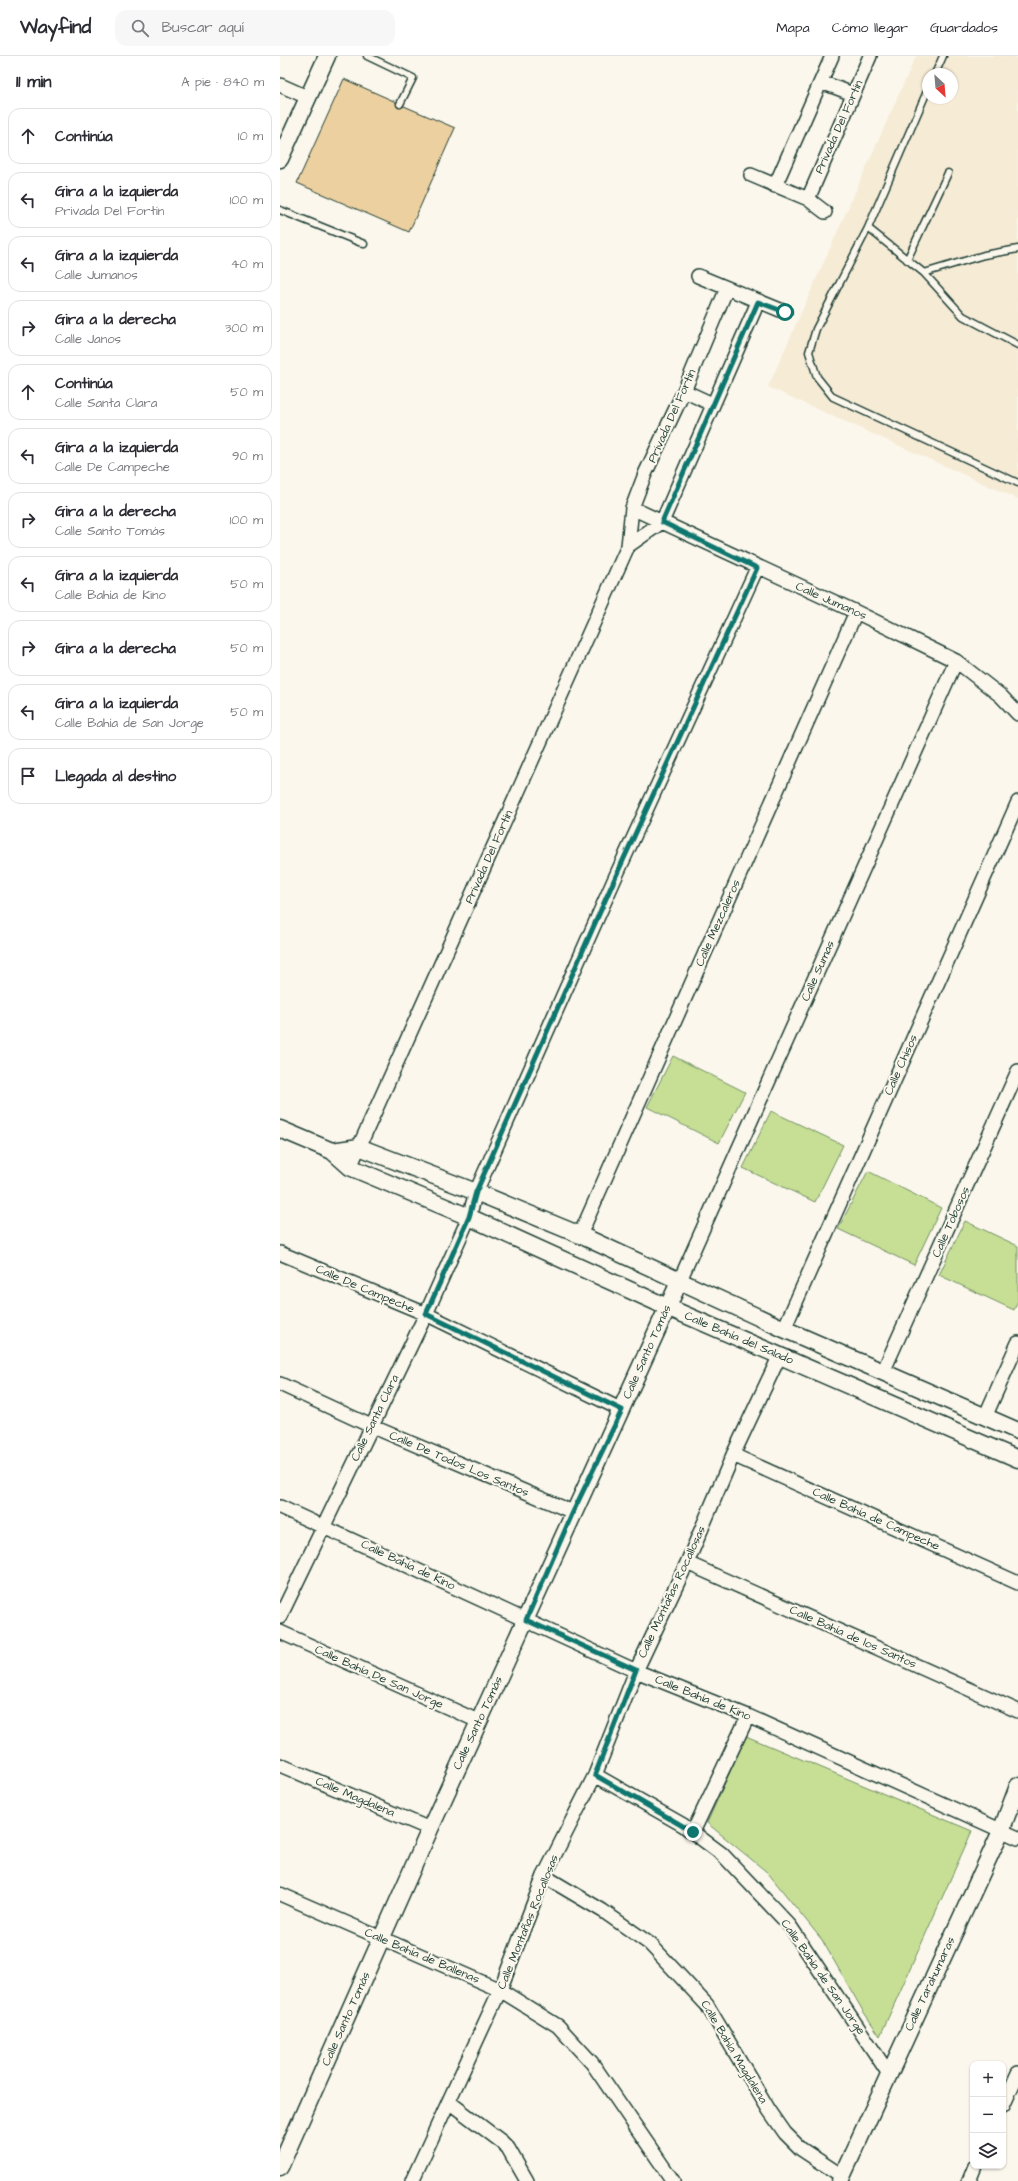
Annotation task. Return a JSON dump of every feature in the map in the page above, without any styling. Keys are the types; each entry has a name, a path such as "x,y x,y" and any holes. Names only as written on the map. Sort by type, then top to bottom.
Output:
{"street":[{"path":"280,159 327,56"},
{"path":"775,186 832,56"},
{"name":"Privada Del Fortín","path":"808,198 870,56"},
{"path":"821,82 854,94"},
{"path":"280,85 307,97"},
{"path":"751,174 775,186 808,198 825,212"},
{"path":"698,276 785,312"},
{"name":"Privada Del Fortín","path":"350,1167 628,546 632,508 645,474 684,391 727,288"},
{"path":"628,546 662,522 712,404 758,302"},
{"path":"684,391 712,404"},
{"name":"Calle Jumanos","path":"632,508 757,568 856,612 956,661 1000,696 1018,714"},
{"name":"Calle Santa Clara","path":"280,1617 426,1314 469,1217 476,1192 611,886 757,568"},
{"name":"Calle Mezcaleros","path":"580,1235 856,612"},
{"name":"Calle Sumas","path":"680,1280 956,661"},
{"name":"Calle Chisos","path":"784,1329 1018,802"},
{"name":"Calle Tobosos","path":"883,1372 1018,1071"},
{"name":"Calle Bahía del Salado","path":"280,1129 332,1151 350,1167 469,1217 667,1307 1018,1459"},
{"path":"332,1151 359,1147 476,1192 580,1235 784,1329 1018,1430"},
{"name":"Calle De Campeche","path":"280,1253 426,1314 622,1410"},
{"name":"Calle Santo Tomás","path":"280,2167 478,1721 526,1620 573,1512 622,1410 680,1280"},
{"path":"985,1417 1018,1343"},
{"name":"Calle Montañas Rocallosas","path":"412,2181 500,1990 544,1876 595,1775 636,1670 687,1563 733,1455 780,1356"},
{"name":"Calle De Todos Los Santos","path":"280,1384 371,1426 573,1512"},
{"name":"Calle Bahía de Campeche","path":"733,1455 1018,1583"},
{"name":"Calle Bahía de Kino","path":"280,1507 636,1670 748,1716 1018,1838"},
{"name":"Calle Bahía de los Santos","path":"687,1563 1018,1711"},
{"name":"Calle Bahía De San Jorge","path":"280,1632 478,1721"},
{"path":"693,1832 748,1716"},
{"name":"Calle Magdalena","path":"280,1765 430,1828"},
{"name":"Calle Bahía de San Jorge","path":"595,1775 693,1832 722,1854 790,1926 889,2074"},
{"name":"Calle Tarahumaras","path":"841,2178 1001,1831 1018,1786"},
{"name":"Calle Bahía Magdalena","path":"544,1876 603,1911 650,1944 707,2005 769,2110 785,2133 802,2149 841,2178"},
{"name":"Calle Bahía de Ballenas","path":"280,1895 500,1990 558,2026 592,2063 673,2181"},
{"path":"1006,2099 1018,2073"},
{"path":"449,2102 508,2148 527,2181"},
{"path":"968,2181 974,2169"}],"lane":[{"path":"368,56 413,78 400,104"},
{"path":"938,68 943,56"},
{"path":"922,103 887,181 877,212 816,329 809,352 817,377 833,397 1018,483"},
{"path":"907,260 948,173"},
{"path":"280,210 364,244"},
{"path":"868,228 924,273 963,316 1018,345"},
{"path":"924,273 984,254 1018,249"}],"shaded area":[{"path":"916,56 1013,56 1018,58 1018,499 768,387"}],"green space":[{"path":"673,1056 745,1092 719,1143 647,1107"},
{"path":"771,1111 843,1145 815,1202 743,1168"},
{"path":"868,1171 941,1208 914,1265 838,1229"},
{"path":"965,1221 1018,1246 1018,1301 1014,1310 939,1275"},
{"path":"746,1736 972,1831 880,2036 863,2011 822,1940 768,1873 707,1823"}],"building":[{"path":"344,79 396,102 398,108 404,106 455,128 409,232 297,183"}],"route":[{"path":"693,1832 595,1775 636,1670 526,1620 573,1512 622,1410 426,1314 469,1217 476,1192 615,878 757,568 662,522 712,404 758,302 785,312"}]}
